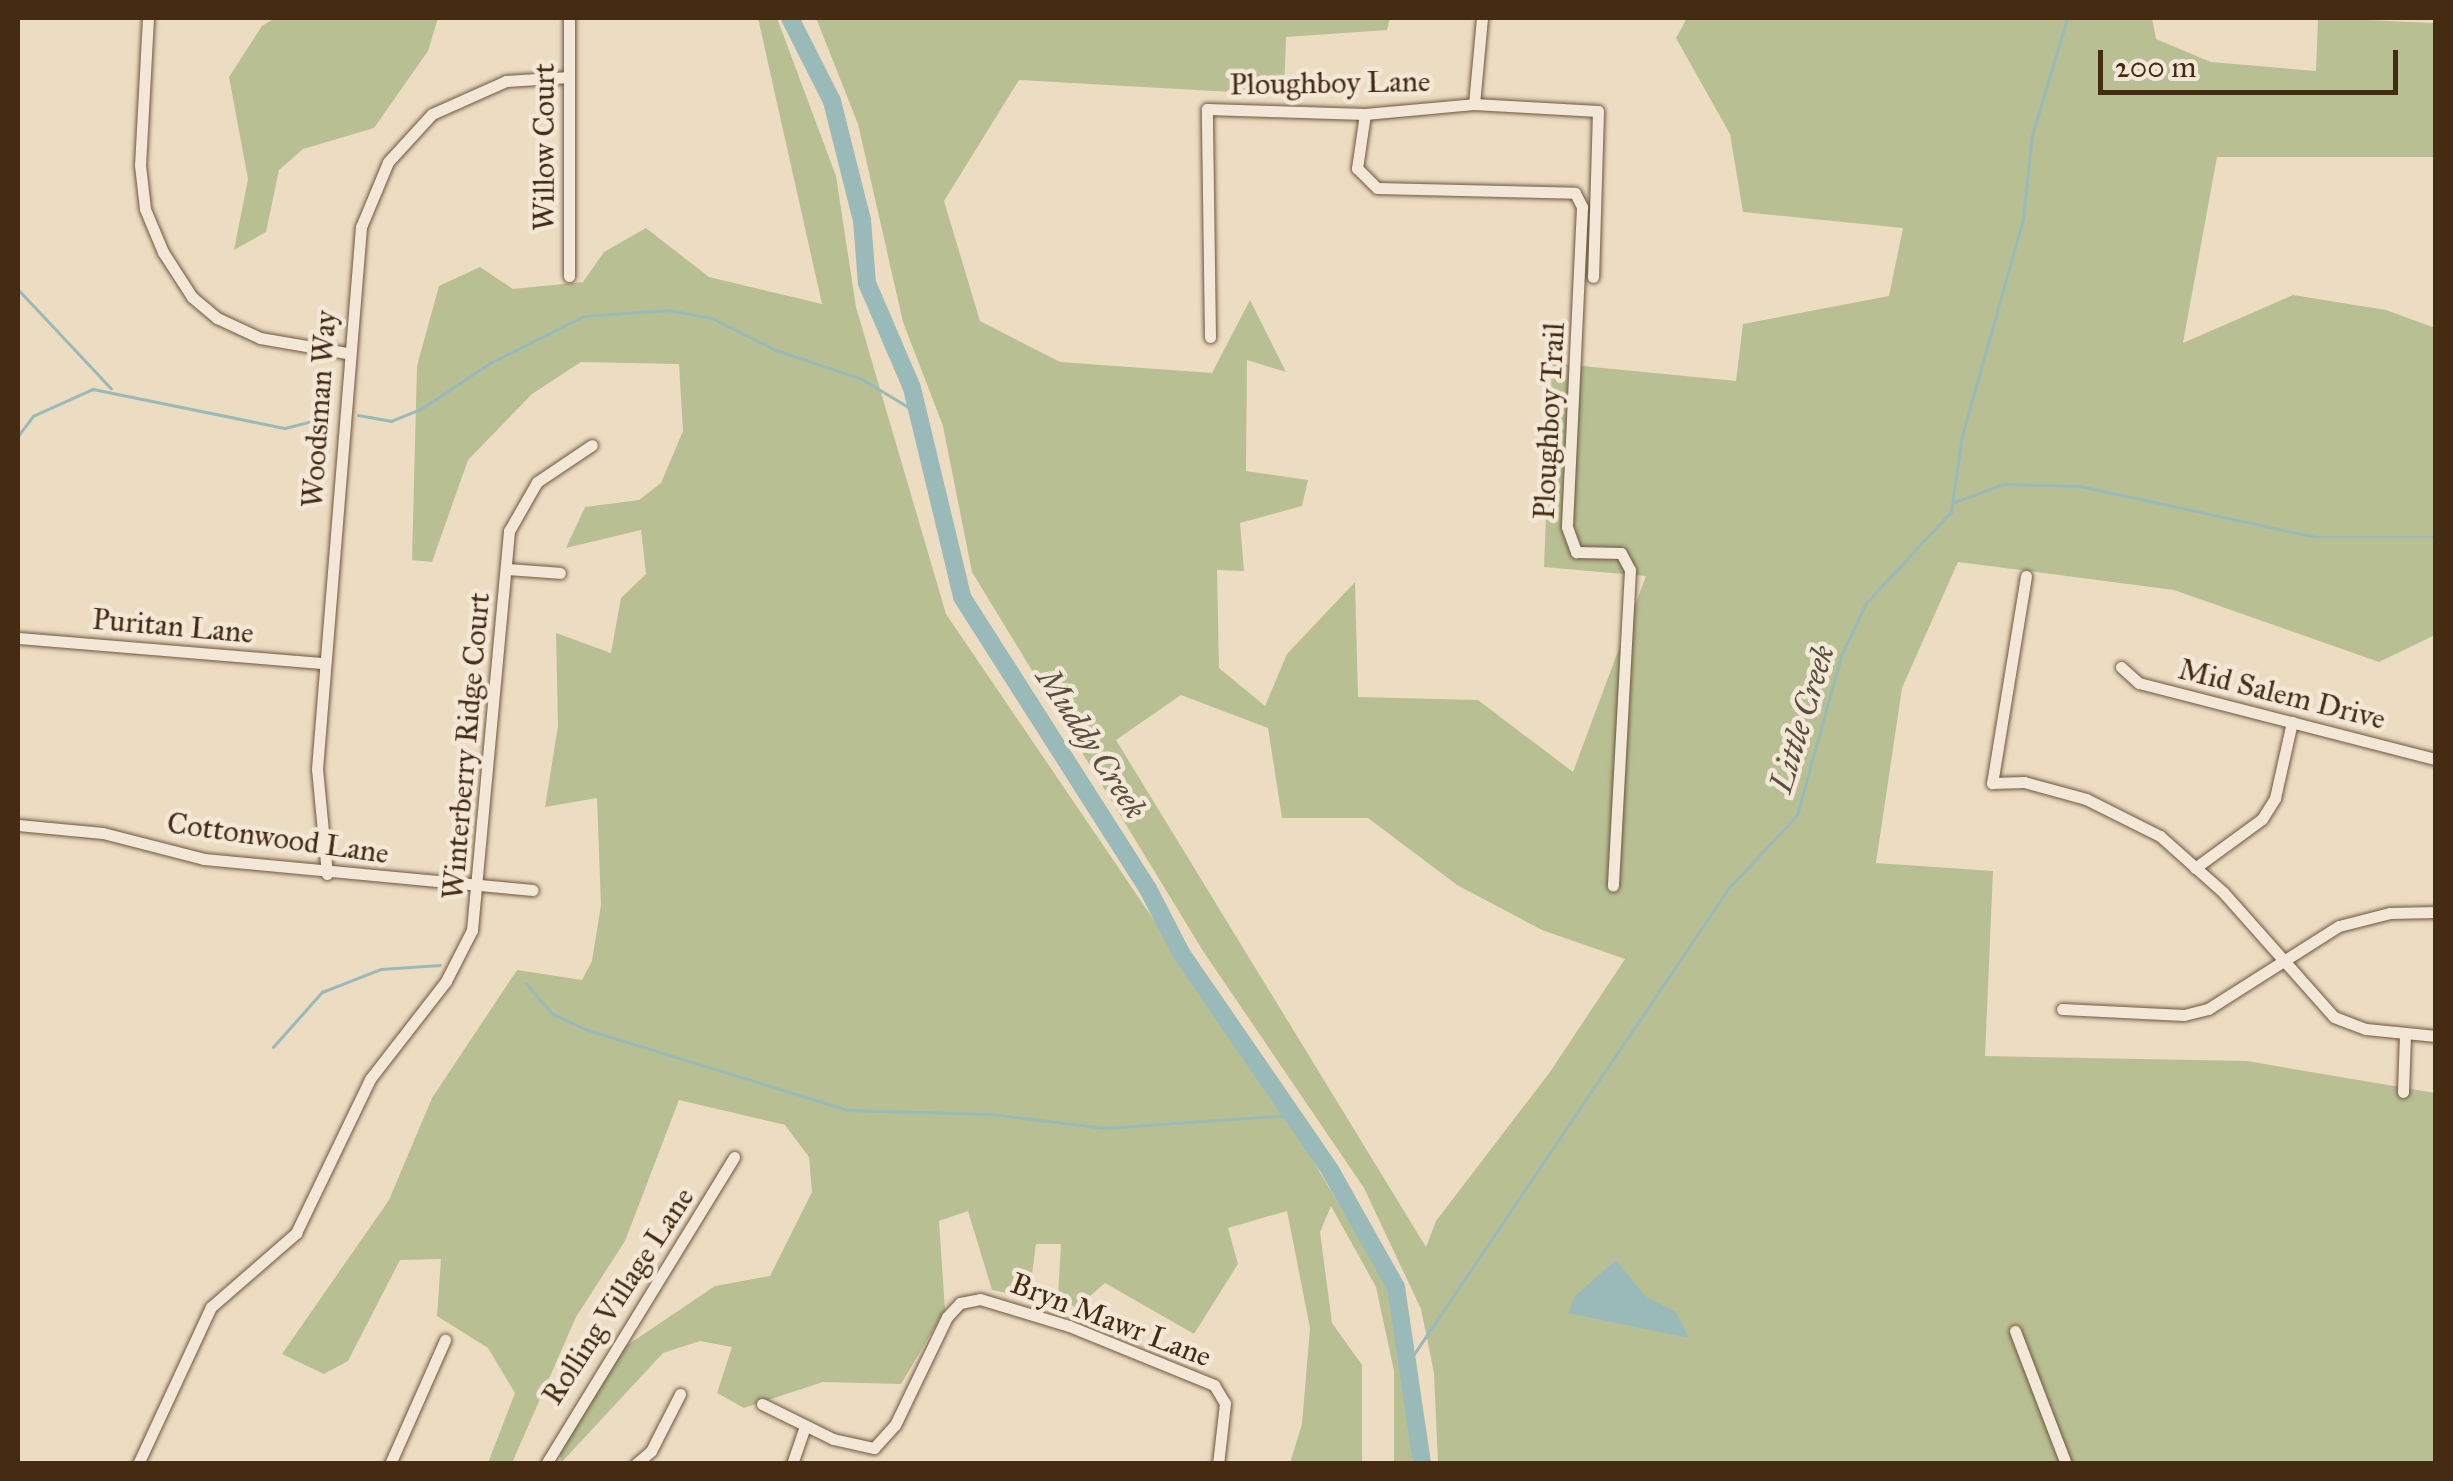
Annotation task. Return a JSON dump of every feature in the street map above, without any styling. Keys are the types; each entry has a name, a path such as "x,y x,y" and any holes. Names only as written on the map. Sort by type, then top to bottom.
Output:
{"street":[{"path":"148,18 140,165 145,208 163,252 192,297 218,318 260,338 348,354"},
{"name":"Willow Court","path":"568,276 569,18"},
{"name":"Ploughboy Lane","path":"1210,337 1208,110 1366,114 1474,104 1482,18"},
{"name":"Woodsman Way","path":"327,874 317,786 348,354 362,226 401,143 432,114 484,87 569,77"},
{"path":"1474,104 1598,111 1594,276"},
{"name":"Ploughboy Trail","path":"1366,114 1357,168 1377,188 1575,193 1582,207 1568,528 1576,552 1621,553 1630,570 1613,886"},
{"name":"Winterberry Ridge Court","path":"138,1464 211,1307 274,1255 304,1221 370,1079 464,949 481,886 509,531 524,500 547,472 592,445"},
{"path":"506,569 560,573"},
{"path":"2026,576 1992,783 2024,782 2086,798 2160,836 2195,868 2334,1018 2405,1034 2436,1036"},
{"name":"Puritan Lane","path":"18,638 324,664"},
{"name":"Mid Salem Drive","path":"2121,668 2139,683 2436,759"},
{"path":"2195,868 2262,820 2274,798 2292,722"},
{"name":"Cottonwood Lane","path":"18,825 102,833 204,859 327,874 533,890"},
{"path":"2062,1009 2184,1015 2234,998 2340,926 2390,913 2436,912"},
{"path":"2403,1092 2405,1034"},
{"name":"Rolling Village Lane","path":"546,1464 734,1157"},
{"name":"Bryn Mawr Lane","path":"762,1404 865,1449 881,1444 947,1317 960,1302 980,1299 1070,1326 1214,1385 1225,1403 1218,1464"},
{"path":"2015,1331 2066,1464"},
{"path":"390,1464 444,1340"},
{"path":"636,1464 652,1451 680,1394"},
{"path":"792,1464 805,1426"}],"green space":[{"path":"275,18 438,18 428,51 374,128 303,149 279,170 266,232 234,250 248,179 229,77 262,26"},
{"path":"758,18 777,18 836,176 856,307 946,614 1281,1107 1395,1298 1415,1433 1412,1463 1394,1463 1394,1371 1376,1287 1331,1206 1320,1232 1332,1323 1362,1365 1362,1463 1290,1463 1302,1424 1310,1328 1287,1211 1228,1228 1238,1264 1194,1334 1105,1283 1076,1308 1058,1296 1061,1244 1036,1244 1029,1297 992,1290 968,1211 939,1221 945,1310 901,1384 823,1382 744,1408 717,1393 732,1347 700,1341 663,1353 561,1463 560,1452 583,1406 626,1346 715,1286 770,1276 812,1192 809,1157 785,1125 679,1100 625,1241 576,1317 512,1463 488,1463 515,1393 488,1348 437,1316 441,1259 400,1260 348,1361 324,1374 282,1354 389,1200 432,1098 517,970 582,980 592,961 601,905 597,798 545,807 558,726 556,633 611,653 621,598 646,574 641,530 566,548 585,507 639,500 661,483 683,431 679,364 581,362 532,394 468,460 432,562 412,560 417,366 439,286 480,267 513,289 583,282 604,252 646,228 709,277 822,304"},
{"path":"816,18 1390,18 1387,30 1286,37 1284,95 1019,80 944,201 980,321 1060,362 1212,373 1250,300 1286,372 1247,360 1246,471 1308,480 1302,506 1240,523 1244,571 1217,570 1219,668 1265,706 1287,654 1355,582 1358,697 1478,700 1573,772 1646,576 1544,567 1552,363 1736,381 1743,324 1889,296 1903,228 1743,212 1730,134 1676,38 1687,18 2152,18 2156,39 2211,62 2316,71 2318,18 2435,23 2435,157 2217,157 2183,343 2293,295 2386,310 2435,328 2435,635 2379,662 2174,590 1958,562 1902,688 1876,863 1993,871 1985,1056 2247,1061 2435,1093 2435,1463 1438,1463 1434,1373 1421,1309 1364,1188 1203,951 972,572 943,426 903,322 858,124","holes":["1181,695 1268,728 1282,818 1368,818 1457,885 1542,930 1625,959 1550,1072 1436,1221 1426,1247 1116,740"]}],"water":[{"path":"1616,1260 1645,1296 1676,1312 1689,1338 1568,1313 1575,1296"}],"waterway":[{"name":"Muddy Creek","path":"790,18 832,101 862,220 867,283 912,388 962,597 1148,889 1181,953 1330,1170 1396,1287 1422,1464"},
{"name":"Little Creek","path":"1410,1360 1728,889 1797,815 1841,656 1866,603 1951,512 1962,436 2023,219 2032,135 2067,18"},
{"path":"18,289 111,388"},
{"path":"358,415 391,421 421,409 490,363 584,316 668,310 712,318 776,350 862,379 917,412"},
{"path":"18,436 33,416 93,389 285,428 324,418"},
{"path":"1955,502 2003,484 2080,486 2315,537 2436,537"},
{"path":"273,1047 322,992 381,969 440,965"},
{"path":"526,983 553,1014 585,1029 848,1110 990,1114 1105,1128 1293,1115"}]}
